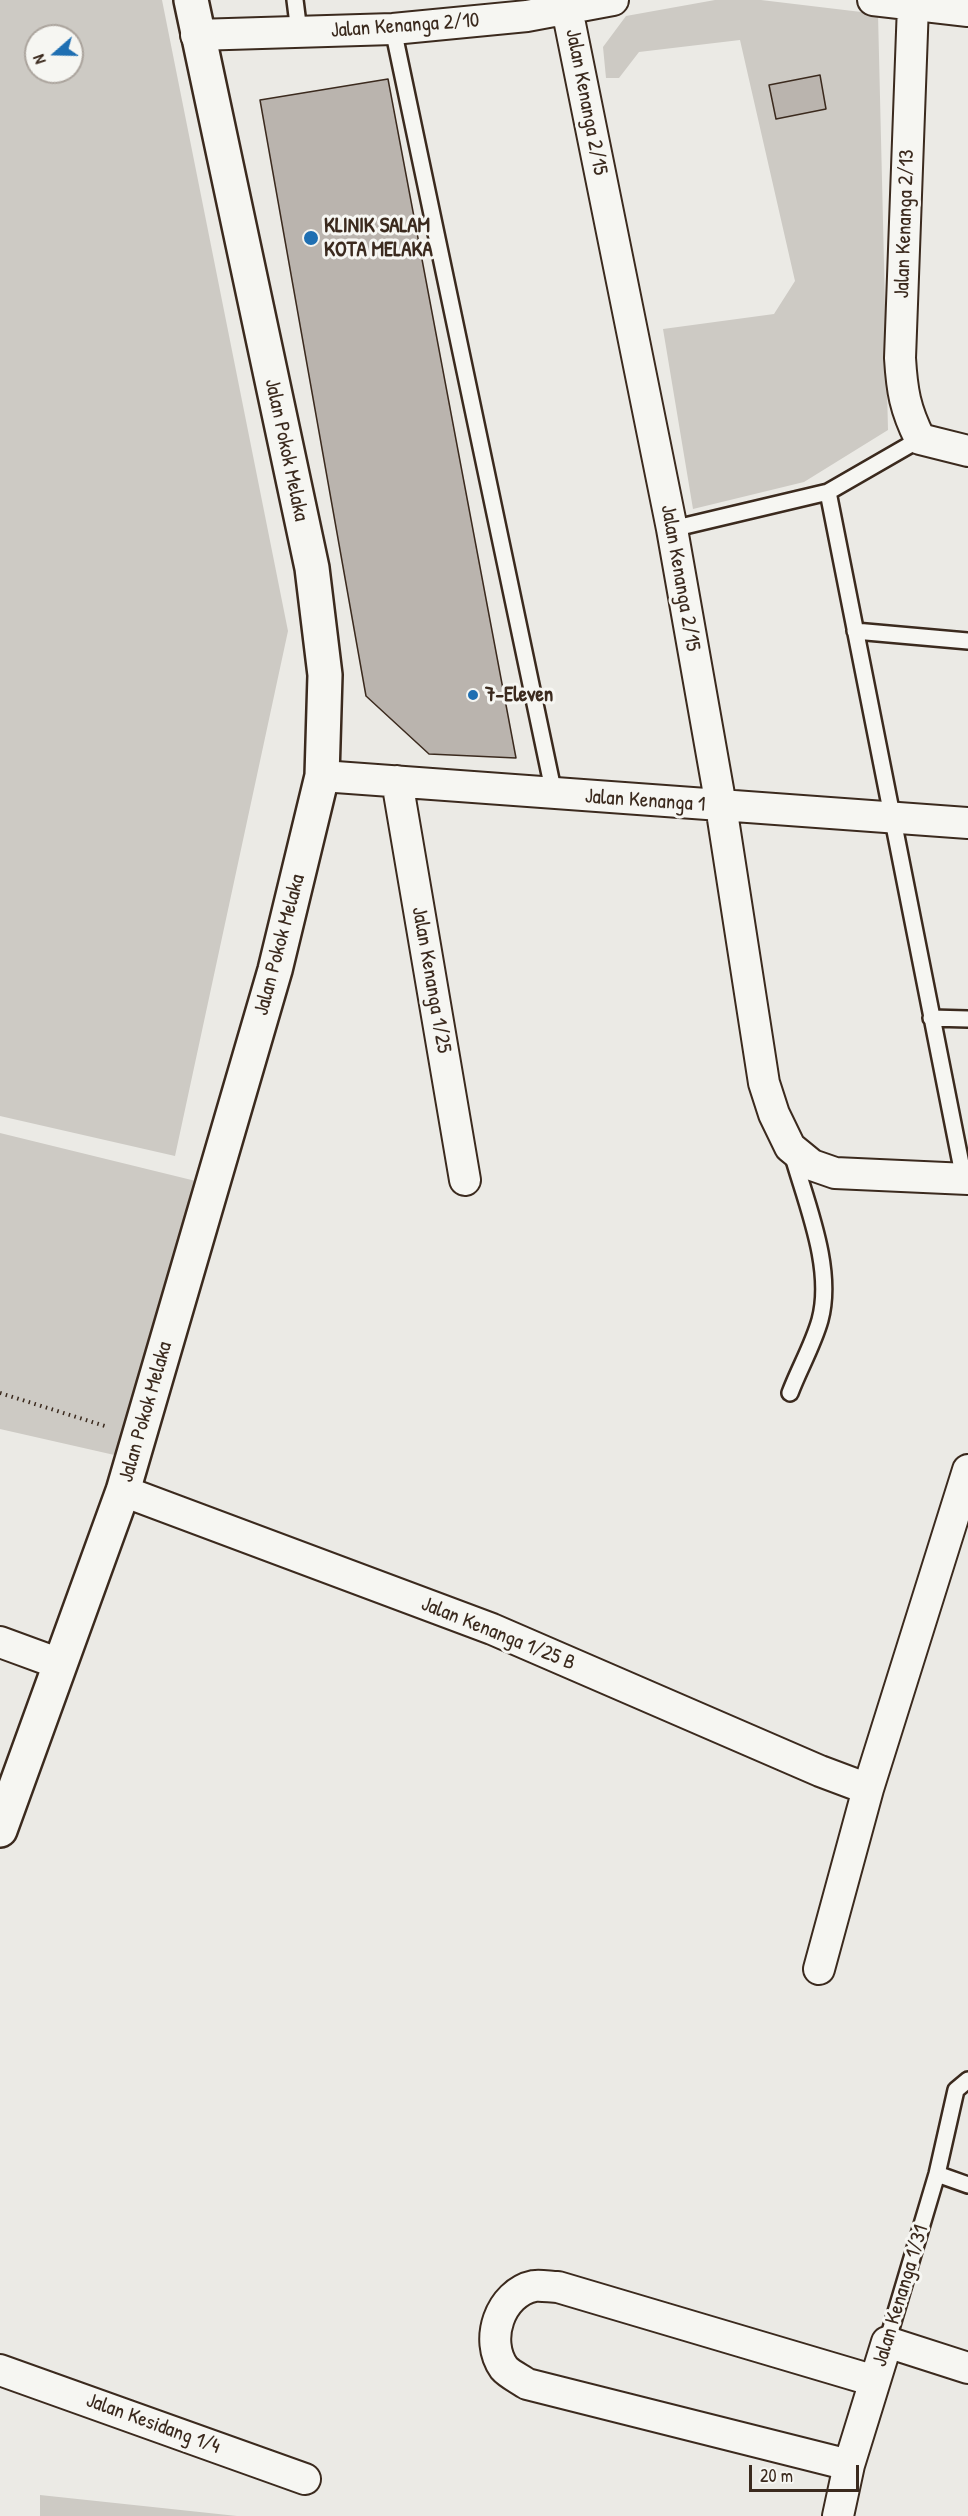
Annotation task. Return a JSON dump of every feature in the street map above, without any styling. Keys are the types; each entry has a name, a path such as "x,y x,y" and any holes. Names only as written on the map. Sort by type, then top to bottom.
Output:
{"street":[{"name":"Jalan Pokok Melaka","path":"0,1830 123,1491 275,970 322,776 325,675 312,568 190,0"},
{"name":"Jalan Kenanga 2/10","path":"196,35 393,29 430,13 526,8 567,9 613,0"},
{"path":"873,0 968,11"},
{"name":"Jalan Kenanga 2/13","path":"913,5 900,358 902,386 908,415 920,439"},
{"name":"Jalan Kenanga 2/15","path":"567,9 672,529 720,806 764,1083 774,1114 790,1147"},
{"path":"920,439 968,451"},
{"name":"Jalan Kenanga 1","path":"322,776 968,823"},
{"name":"Jalan Kenanga 1/25","path":"397,781 465,1180"},
{"path":"790,1147 812,1165 835,1173 966,1179"},
{"path":"819,1970 868,1789 968,1470"},
{"name":"Jalan Kenanga 1/25 B","path":"123,1491 492,1629 820,1771 868,1789"},
{"path":"0,1642 60,1664"},
{"path":"849,2465 527,2384 505,2369 495,2347 499,2315 513,2296 535,2286 558,2287 875,2381"},
{"path":"887,2342 968,2368"},
{"name":"Jalan Kenanga 1/31","path":"838,2516 849,2465 887,2342"},
{"name":"Jalan Kesidang 1/4","path":"0,2370 305,2479"}],"lane":[{"path":"295,0 299,32"},
{"path":"393,29 554,794"},
{"path":"672,529 828,492 920,439"},
{"path":"828,492 931,1018 966,1179"},
{"path":"855,631 968,641"},
{"path":"931,1018 968,1019"},
{"path":"790,1147 821,1256 824,1290 820,1320 790,1393"},
{"name":"Jalan Kenanga 1/31","path":"887,2342 937,2174 956,2090 968,2080"},
{"path":"937,2174 968,2185"}],"path":[{"path":"0,1393 139,1436"}],"shaded area":[{"path":"0,0 162,0 288,631 175,1156 0,1116"},
{"path":"715,0 761,0 878,14 888,430 804,482 693,509 663,329 774,314 795,281 740,40 639,52 619,78 606,78 603,47 626,16"},
{"path":"0,1133 212,1185 132,1459 0,1429"},
{"path":"40,2495 237,2516 40,2516"}],"building":[{"path":"820,75 826,109 776,119 769,85"},
{"path":"388,79 516,758 429,754 366,696 260,100"}],"place":[{"name":"KLINIK SALAM KOTA MELAKA","path":"311,238"},
{"name":"7-Eleven","path":"473,695"}]}
